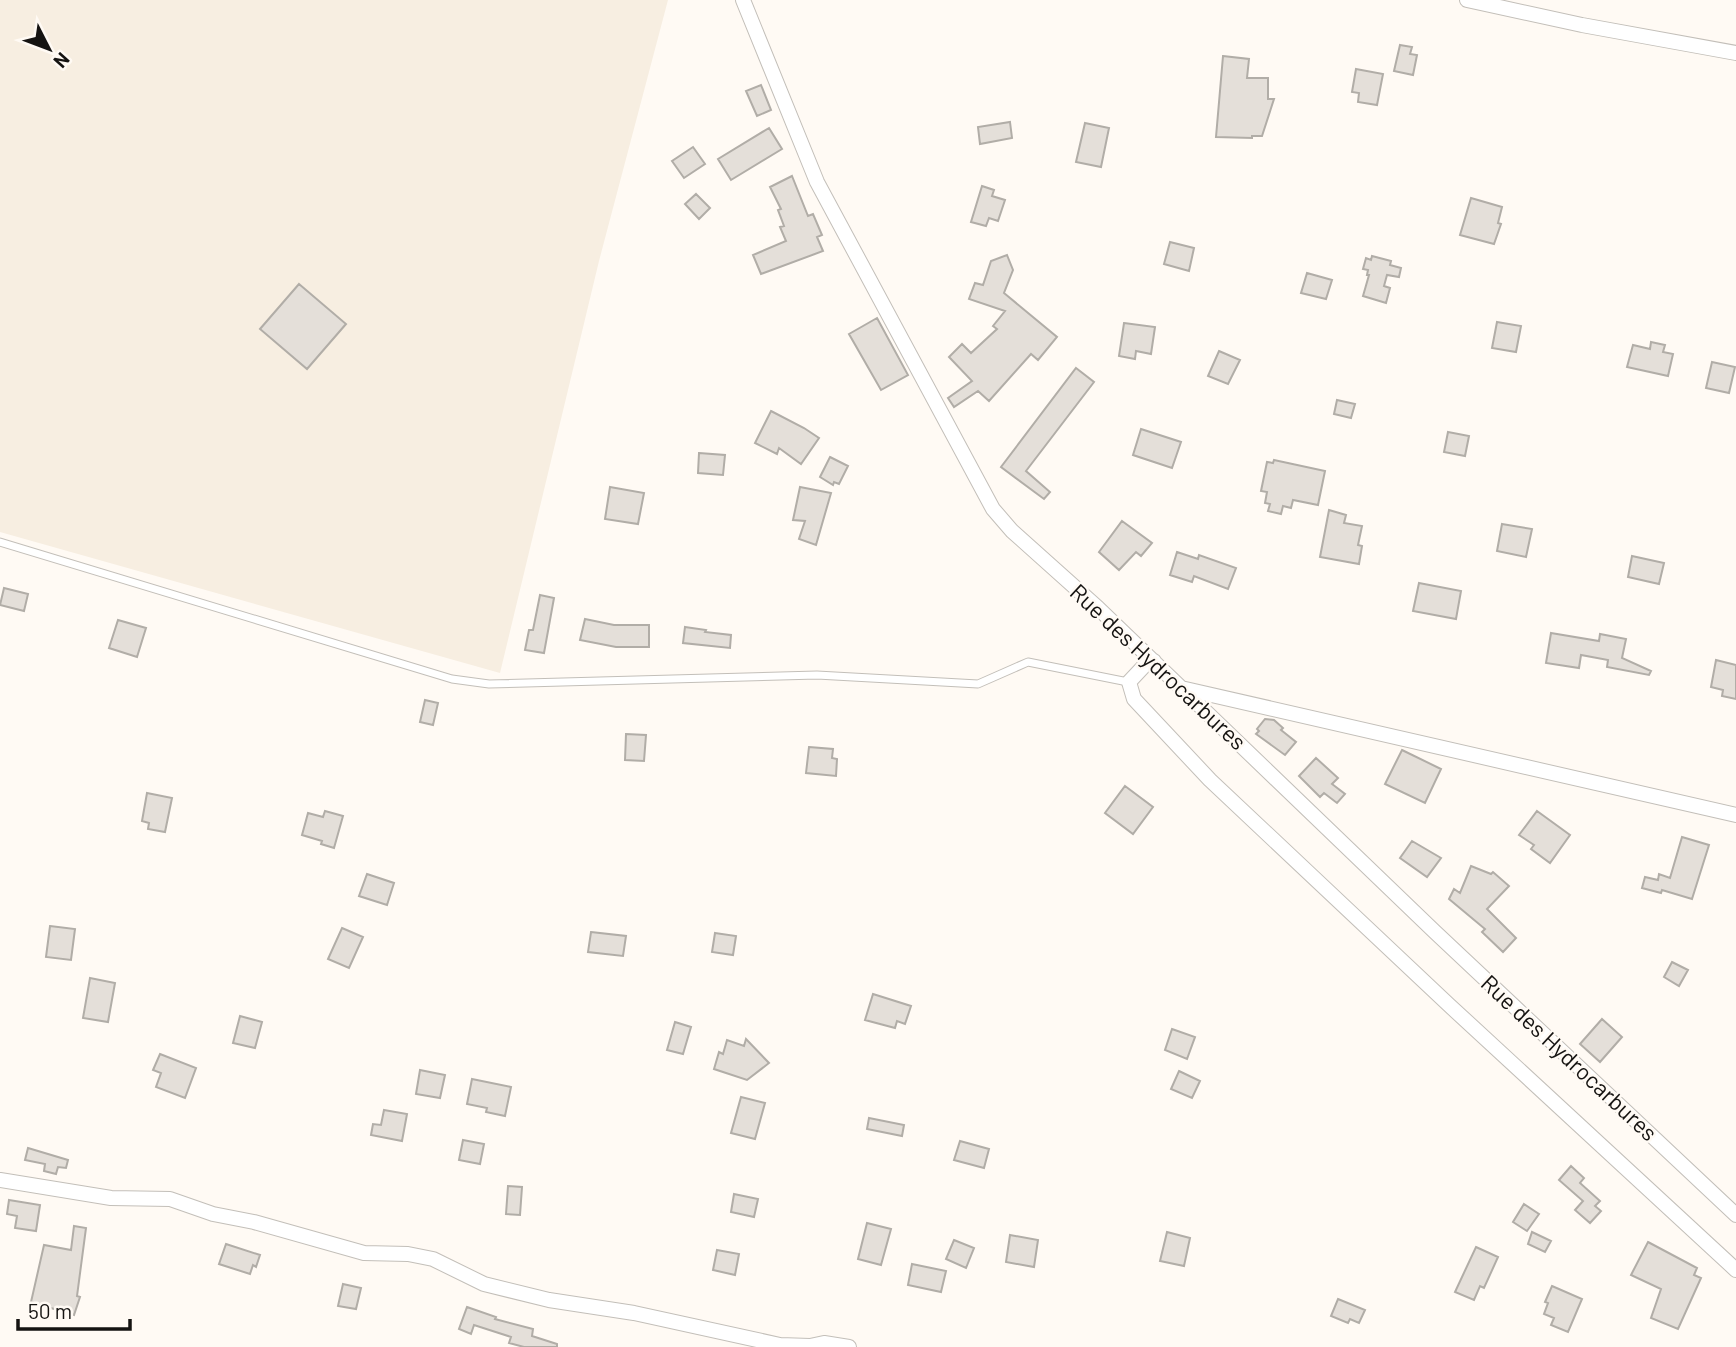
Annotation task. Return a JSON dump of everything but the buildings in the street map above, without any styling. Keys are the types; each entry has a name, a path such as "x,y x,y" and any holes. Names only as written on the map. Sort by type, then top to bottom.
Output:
{"street":[{"name":"Rue des Hydrocarbures","path":"744,0 817,182 993,509 1012,531 1154,662 1736,1215"},
{"path":"1467,0 1582,25 1736,53"},
{"path":"1154,662 1145,665 1129,682 1134,699 1210,780 1736,1270"},
{"path":"1181,688 1736,815"},
{"path":"0,1180 111,1198 170,1199 213,1214 254,1222 364,1253 408,1254 433,1259 484,1284 549,1300 634,1313 780,1345 810,1346 824,1343 849,1347"}],"lane":[{"path":"0,542 452,680 489,684 817,675 978,684 1028,662 1129,682"}],"shaded area":[{"path":"0,0 668,0 599,261 500,673 0,532"}]}
